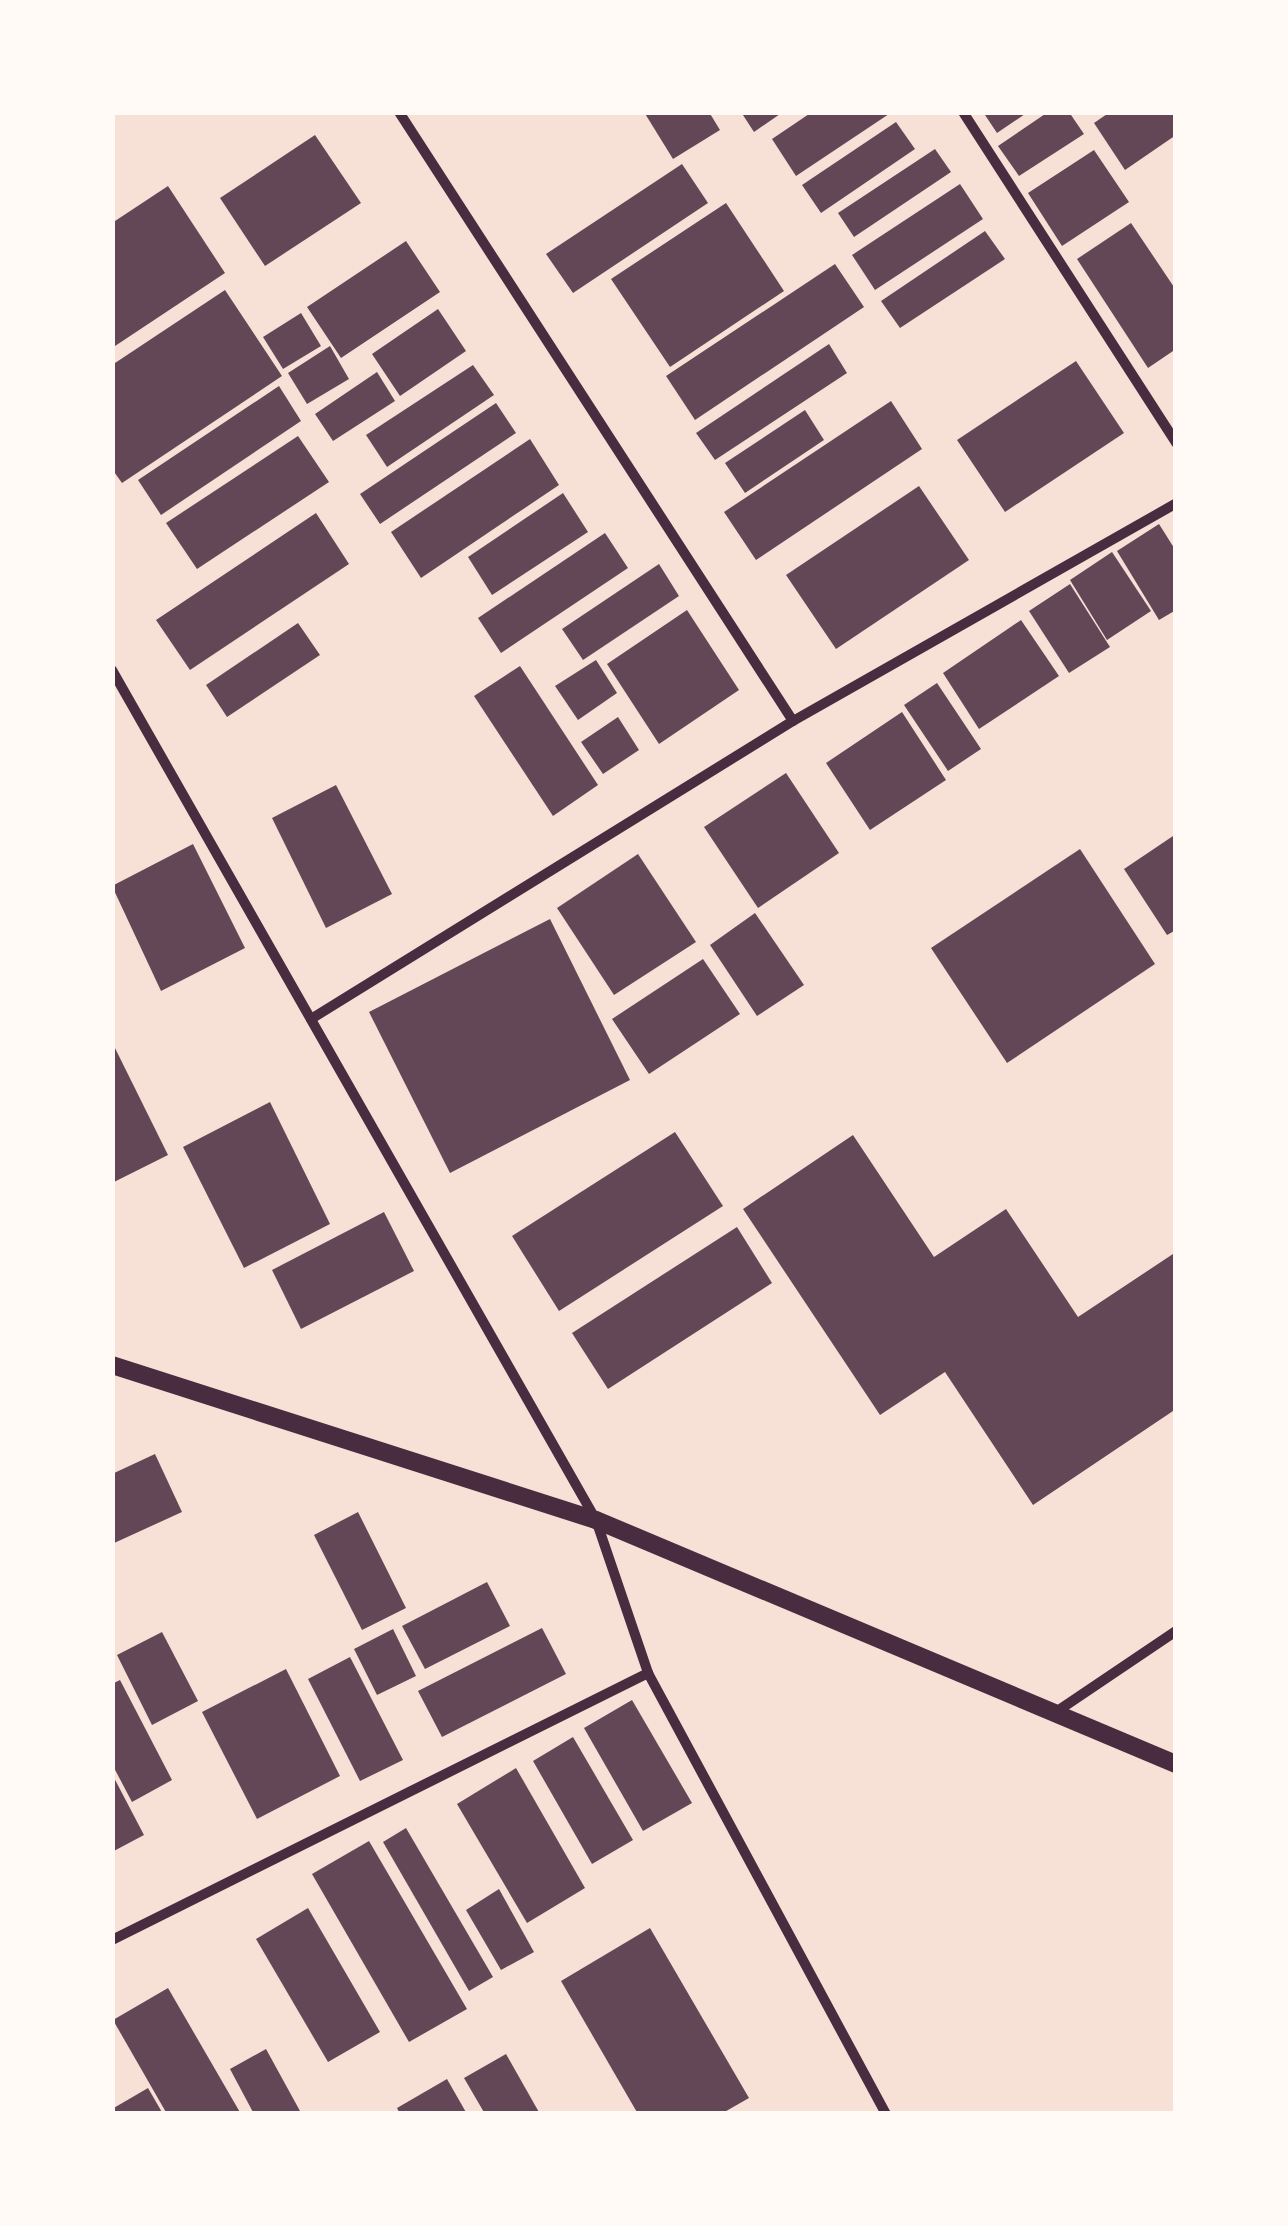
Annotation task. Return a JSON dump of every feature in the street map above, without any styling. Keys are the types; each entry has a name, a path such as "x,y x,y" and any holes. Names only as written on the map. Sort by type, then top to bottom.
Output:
{"street":[{"path":"399,112 793,721"},
{"path":"963,112 1176,442"},
{"path":"310,1019 793,721 1176,503"},
{"path":"112,670 596,1520 648,1672 886,2114"},
{"path":"112,1365 596,1520 1176,1764"},
{"path":"1052,1715 1176,1631"},
{"path":"112,1940 648,1672"}],"building":[{"path":"644,112 709,112 720,130 673,159"},
{"path":"741,112 783,112 754,132"},
{"path":"812,112 892,112 796,176 772,139"},
{"path":"983,112 1028,112 997,133"},
{"path":"1048,112 1069,112 1084,134 1019,176 998,146"},
{"path":"1110,112 1176,112 1176,135 1125,170 1094,123"},
{"path":"896,122 915,149 821,213 802,185"},
{"path":"315,135 361,203 265,266 220,198"},
{"path":"935,149 951,172 854,237 838,213"},
{"path":"1094,150 1129,202 1062,246 1028,193"},
{"path":"682,164 708,203 573,293 546,254"},
{"path":"960,184 983,219 875,290 852,255"},
{"path":"168,186 225,273 112,348 112,223"},
{"path":"726,203 784,291 670,367 611,279"},
{"path":"1131,223 1176,290 1176,349 1148,368 1077,259"},
{"path":"985,231 1005,259 900,328 881,301"},
{"path":"406,241 440,292 341,358 307,307"},
{"path":"835,264 864,307 695,420 666,376"},
{"path":"225,290 282,376 122,483 112,469 112,365"},
{"path":"438,309 466,351 400,396 372,354"},
{"path":"301,313 321,346 283,369 263,337"},
{"path":"829,344 847,373 715,460 696,433"},
{"path":"330,346 349,379 307,404 288,373"},
{"path":"1076,361 1124,433 1005,512 957,440"},
{"path":"473,365 494,395 387,467 366,435"},
{"path":"377,372 395,401 333,441 315,414"},
{"path":"279,386 301,421 161,515 138,480"},
{"path":"891,401 922,449 756,560 724,512"},
{"path":"496,403 516,433 380,524 360,494"},
{"path":"805,410 824,440 745,493 725,463"},
{"path":"298,436 329,482 197,569 166,523"},
{"path":"530,439 559,485 421,578 391,532"},
{"path":"919,486 969,560 836,649 786,575"},
{"path":"563,493 588,532 492,595 468,557"},
{"path":"316,513 349,564 190,670 156,620"},
{"path":"1159,524 1176,551 1176,610 1159,620 1117,551"},
{"path":"605,533 628,568 501,653 478,618"},
{"path":"1112,552 1151,611 1107,640 1070,580"},
{"path":"659,564 679,596 583,660 562,629"},
{"path":"1070,584 1110,647 1069,673 1029,611"},
{"path":"687,610 739,690 659,744 607,664"},
{"path":"1021,620 1059,676 979,729 943,673"},
{"path":"298,623 320,655 227,717 206,685"},
{"path":"596,660 617,693 578,720 555,686"},
{"path":"520,666 598,785 553,816 474,696"},
{"path":"937,683 981,749 948,771 904,705"},
{"path":"902,712 946,780 870,830 826,763"},
{"path":"618,717 639,750 603,774 581,742"},
{"path":"786,773 839,853 758,908 704,827"},
{"path":"336,785 392,894 326,928 272,818"},
{"path":"1176,834 1176,930 1167,935 1124,869"},
{"path":"193,844 245,948 161,991 112,886"},
{"path":"1080,849 1155,964 1007,1063 931,948"},
{"path":"638,854 696,942 614,995 557,908"},
{"path":"755,913 804,985 757,1016 710,945"},
{"path":"550,919 630,1080 450,1173 369,1012"},
{"path":"703,959 740,1014 649,1074 612,1019"},
{"path":"112,1042 168,1155 112,1183"},
{"path":"270,1102 330,1224 244,1268 183,1147"},
{"path":"675,1132 723,1206 559,1311 512,1236"},
{"path":"853,1135 934,1257 1006,1209 1078,1317 1176,1252 1176,1409 1033,1505 945,1372 880,1415 743,1209"},
{"path":"384,1212 414,1271 301,1329 272,1270"},
{"path":"737,1227 772,1283 608,1389 572,1333"},
{"path":"155,1454 182,1512 112,1544 112,1474"},
{"path":"358,1512 406,1608 362,1630 314,1535"},
{"path":"487,1582 510,1626 425,1669 402,1626"},
{"path":"542,1628 566,1674 442,1737 418,1691"},
{"path":"393,1629 416,1676 377,1695 354,1649"},
{"path":"162,1632 198,1701 152,1725 117,1655"},
{"path":"350,1657 403,1760 360,1781 308,1679"},
{"path":"286,1669 340,1776 257,1819 202,1712"},
{"path":"120,1680 172,1780 132,1802 112,1764 112,1684"},
{"path":"632,1700 692,1803 643,1831 584,1728"},
{"path":"573,1737 633,1840 592,1864 533,1761"},
{"path":"516,1768 585,1888 527,1923 457,1804"},
{"path":"112,1774 144,1835 112,1852"},
{"path":"406,1828 493,1977 469,1991 383,1842"},
{"path":"369,1841 467,2009 409,2042 312,1874"},
{"path":"499,1889 534,1952 501,1970 466,1910"},
{"path":"308,1908 380,2032 328,2062 256,1939"},
{"path":"650,1928 749,2098 721,2114 638,2114 561,1981"},
{"path":"168,1988 241,2114 167,2114 113,2020"},
{"path":"266,2049 300,2111 294,2114 254,2114 230,2069"},
{"path":"506,2054 540,2114 485,2114 464,2078"},
{"path":"447,2079 467,2114 400,2114 397,2108"},
{"path":"148,2088 163,2114 112,2114 112,2109"}]}
